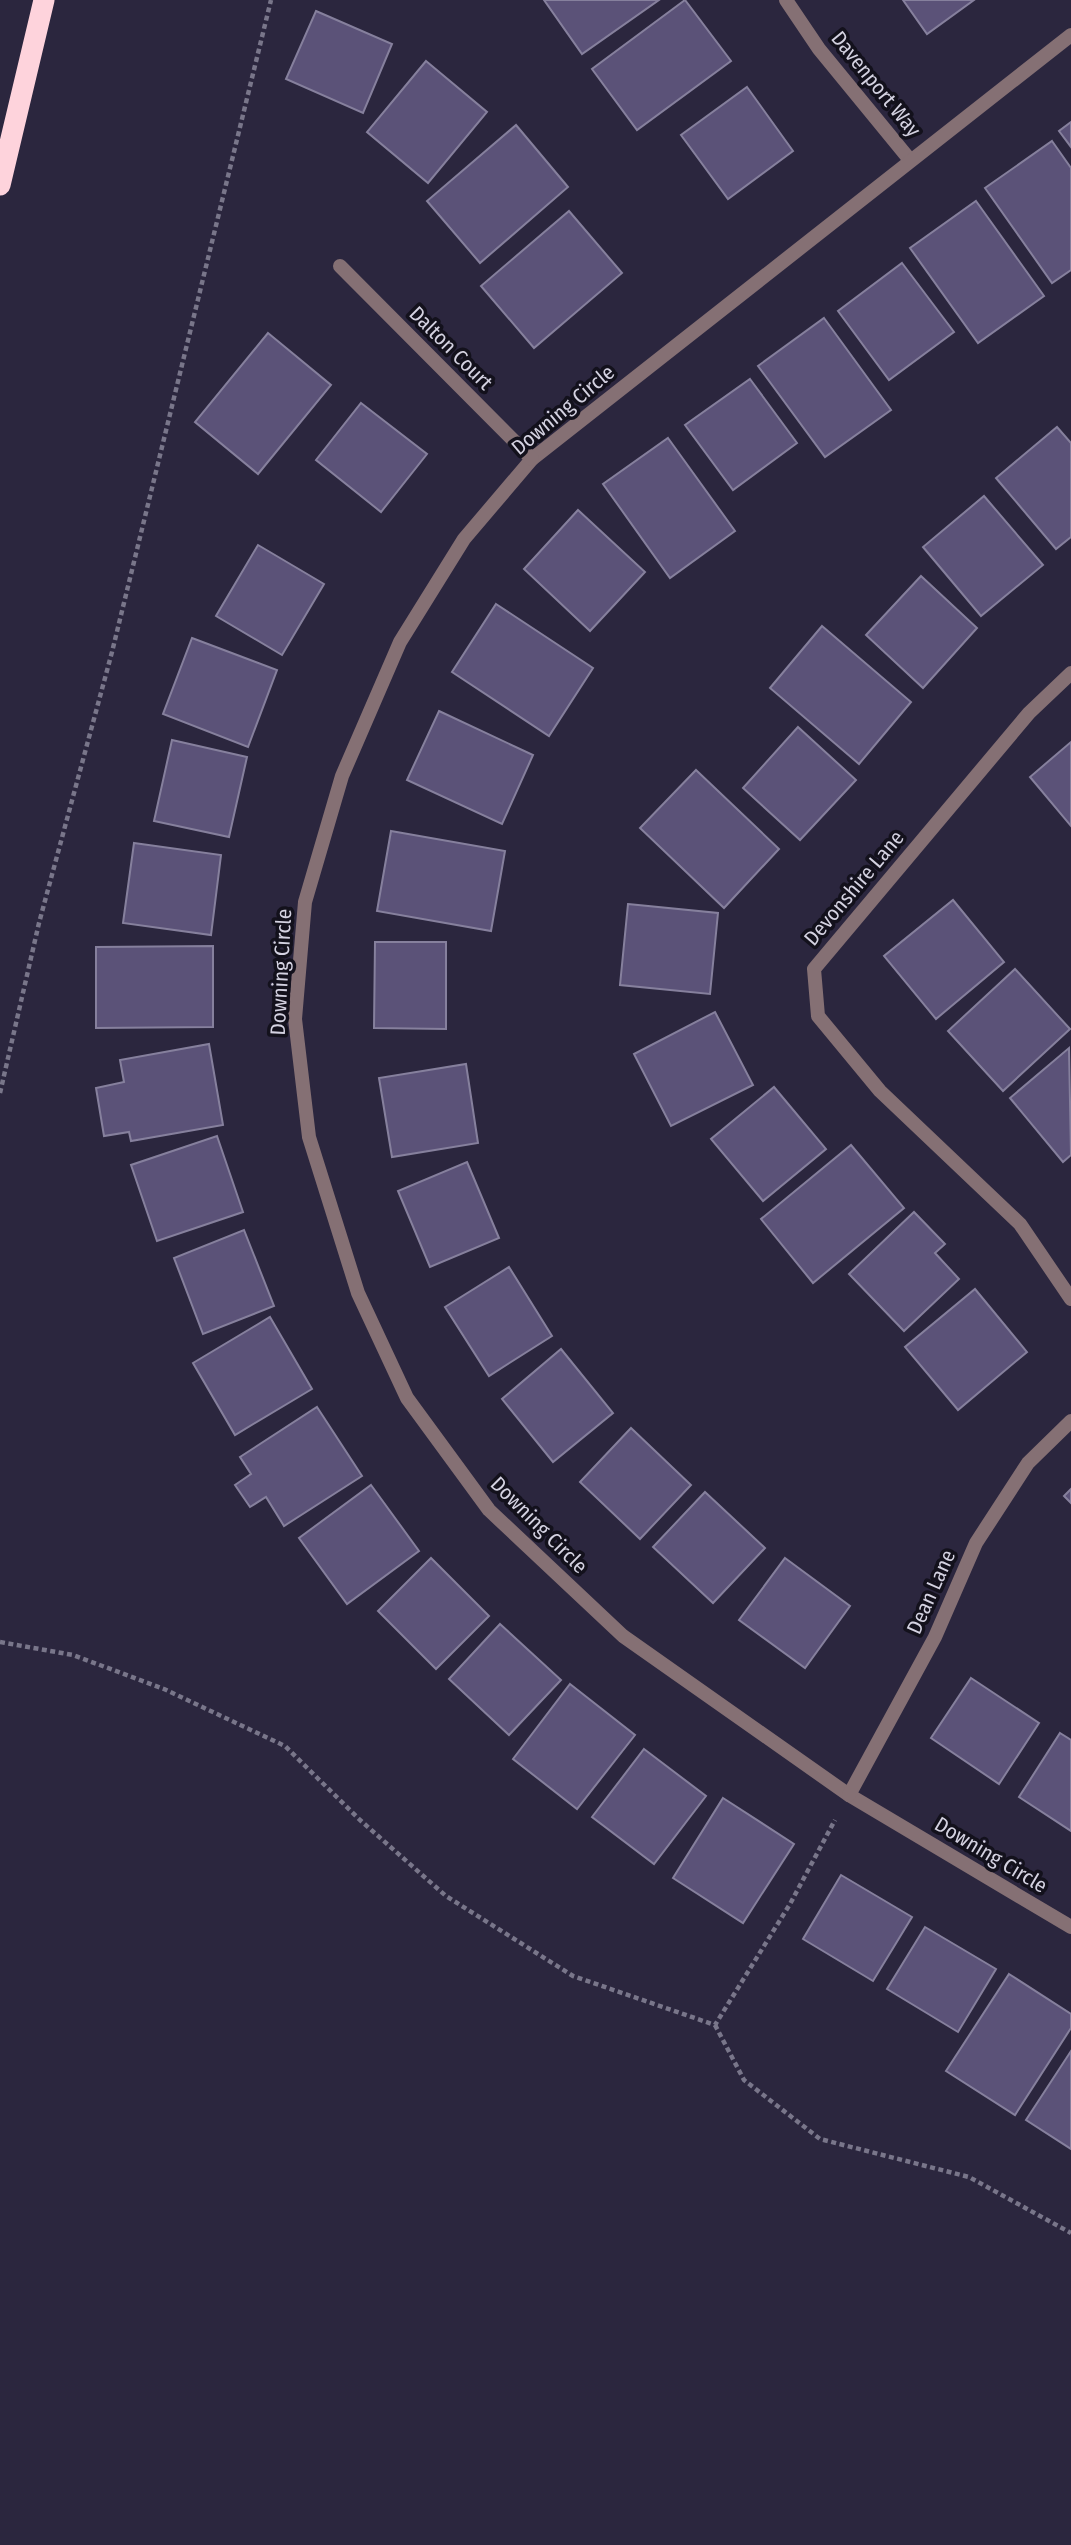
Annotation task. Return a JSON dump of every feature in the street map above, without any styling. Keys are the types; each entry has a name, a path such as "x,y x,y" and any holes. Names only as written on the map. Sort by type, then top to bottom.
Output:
{"highway":[{"path":"0,185 44,0"}],"street":[{"name":"Davenport Way","path":"786,0 819,49 910,160"},
{"name":"Downing Circle","path":"1071,35 532,459 464,539 400,642 342,776 304,901 295,1019 309,1137 358,1293 407,1398 489,1510 623,1636 849,1795 1071,1927"},
{"name":"Dalton Court","path":"340,266 532,459"},
{"name":"Devonshire Lane","path":"1071,673 1029,713 814,969 818,1016 880,1091 1020,1224 1071,1299"},
{"name":"Dean Lane","path":"849,1795 935,1637 976,1543 1028,1463 1071,1421"}],"path":[{"path":"0,1093 39,923 112,652 271,0"},
{"path":"0,1643 73,1655 164,1689 285,1746 360,1820 446,1896 573,1976 715,2025 744,2080 820,2140 969,2177 1071,2233"},
{"path":"715,2025 790,1904 849,1795"}],"building":[{"path":"544,0 659,0 582,54"},
{"path":"685,0 731,61 637,130 592,69"},
{"path":"903,0 974,0 927,34"},
{"path":"316,11 392,44 363,113 286,79"},
{"path":"426,61 487,112 428,183 367,132"},
{"path":"747,87 793,151 728,199 681,135"},
{"path":"1071,122 1071,147 1059,131"},
{"path":"516,125 568,187 480,263 427,201"},
{"path":"1052,141 1071,168 1071,270 1052,283 985,188"},
{"path":"976,201 1044,296 978,343 910,248"},
{"path":"569,211 622,273 534,348 481,286"},
{"path":"902,263 954,332 889,380 838,311"},
{"path":"824,318 891,410 825,457 758,366"},
{"path":"268,333 331,385 258,474 195,422"},
{"path":"750,379 797,443 733,490 685,425"},
{"path":"361,403 427,454 381,512 316,460"},
{"path":"1057,427 1071,443 1071,537 1056,549 996,478"},
{"path":"668,438 735,531 670,578 603,484"},
{"path":"984,496 1043,565 981,616 923,547"},
{"path":"578,510 645,572 590,631 524,569"},
{"path":"258,545 324,584 282,655 216,616"},
{"path":"921,576 977,628 923,688 866,635"},
{"path":"496,604 593,668 549,736 452,672"},
{"path":"822,626 911,702 859,764 770,688"},
{"path":"192,638 277,670 248,747 163,714"},
{"path":"439,711 533,755 502,824 407,780"},
{"path":"798,727 856,780 800,840 743,788"},
{"path":"172,740 247,757 229,837 154,821"},
{"path":"1071,742 1071,826 1030,777"},
{"path":"696,770 779,849 724,908 640,828"},
{"path":"391,831 505,851 491,931 377,911"},
{"path":"134,843 221,855 211,935 123,923"},
{"path":"953,900 1004,962 936,1019 884,956"},
{"path":"628,904 718,913 710,994 620,985"},
{"path":"375,942 446,942 446,1029 374,1028"},
{"path":"213,946 213,1027 96,1028 96,947"},
{"path":"1015,969 1070,1029 1003,1091 948,1031"},
{"path":"715,1012 753,1085 671,1126 634,1054"},
{"path":"209,1044 223,1125 131,1141 129,1132 104,1136 96,1088 124,1082 120,1060"},
{"path":"1069,1048 1071,1155 1063,1162 1010,1098"},
{"path":"466,1064 478,1143 392,1157 379,1078"},
{"path":"774,1087 826,1149 763,1201 711,1139"},
{"path":"217,1136 243,1212 157,1241 131,1165"},
{"path":"851,1145 904,1208 813,1283 761,1219"},
{"path":"467,1162 499,1238 430,1267 398,1191"},
{"path":"914,1212 945,1244 935,1253 959,1279 904,1331 849,1274"},
{"path":"244,1230 274,1306 203,1334 174,1258"},
{"path":"509,1267 552,1336 489,1376 445,1307"},
{"path":"975,1289 1027,1352 958,1410 905,1347"},
{"path":"270,1317 312,1389 235,1435 193,1363"},
{"path":"561,1349 613,1413 553,1462 502,1399"},
{"path":"317,1407 362,1476 284,1526 266,1497 250,1507 235,1485 251,1474 240,1457"},
{"path":"631,1428 691,1485 640,1539 580,1482"},
{"path":"371,1485 419,1551 347,1604 299,1538"},
{"path":"1071,1489 1071,1503 1064,1496"},
{"path":"705,1492 765,1548 713,1603 653,1547"},
{"path":"431,1558 489,1616 436,1669 378,1611"},
{"path":"785,1558 850,1606 805,1668 739,1620"},
{"path":"500,1624 561,1680 509,1735 449,1679"},
{"path":"971,1678 1039,1723 999,1784 931,1738"},
{"path":"570,1684 635,1735 577,1809 513,1759"},
{"path":"1060,1733 1071,1740 1071,1831 1019,1797"},
{"path":"644,1749 706,1796 654,1864 592,1817"},
{"path":"723,1798 794,1844 743,1923 673,1878"},
{"path":"841,1875 912,1917 873,1981 803,1939"},
{"path":"925,1927 996,1969 958,2032 887,1989"},
{"path":"1009,1974 1071,2014 1071,2028 1015,2115 946,2071"},
{"path":"1071,2051 1071,2149 1026,2120"}]}
